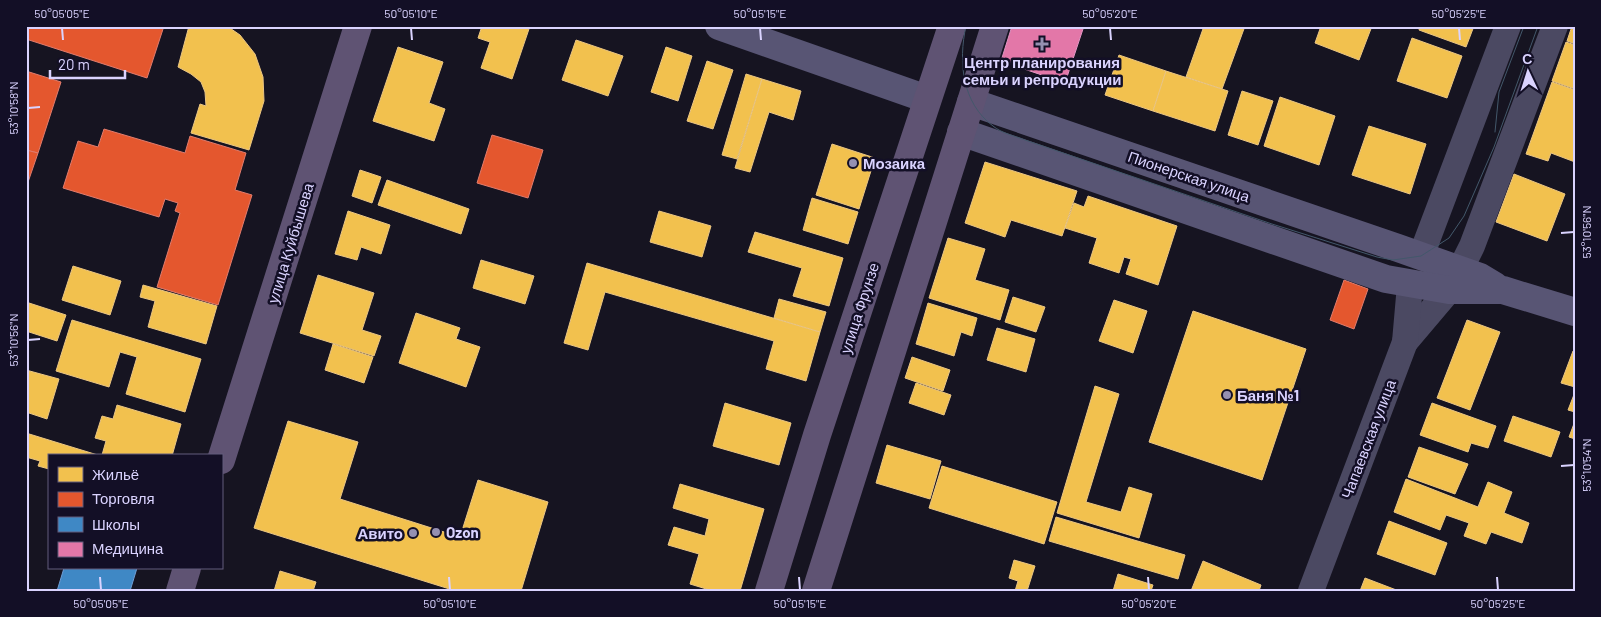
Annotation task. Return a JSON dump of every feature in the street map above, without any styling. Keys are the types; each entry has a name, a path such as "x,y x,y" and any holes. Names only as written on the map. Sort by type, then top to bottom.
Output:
{"main road":[{"name":"улица Куйбышева","path":"222,457 358,26"},
{"name":"Пионерская улица","path":"720,26 927,99 971,102 1420,256 1454,280"},
{"name":"улица Фрунзе","path":"769,591 817,435 952,26"},
{"path":"816,591 995,26"},
{"name":"Пионерская улица","path":"927,99 961,132 1377,276 1410,285 1454,280"},
{"path":"1410,285 1420,256"},
{"path":"1454,280 1480,277 1503,290 1575,312"},
{"path":"180,591 186,570"}],"street":[{"path":"1420,256 1508,26"},
{"path":"1405,342 1454,280 1472,246 1555,26"},
{"name":"Чапаевская улица","path":"1311,591 1405,342 1410,285"}],"building: Жильё":[{"path":"189,26 227,26 240,35 255,54 263,77 264,101 249,150 191,133 200,104 206,106 205,92 201,82 178,67"},
{"path":"482,26 530,26 512,79 481,68 490,42 478,38"},
{"path":"1204,26 1245,26 1222,89 1186,77"},
{"path":"1321,26 1372,26 1359,60 1315,43"},
{"path":"1420,26 1474,26 1466,47 1419,30"},
{"path":"1572,26 1575,26 1575,44 1567,41"},
{"path":"1412,38 1462,56 1447,98 1397,81"},
{"path":"576,40 623,56 608,96 562,80"},
{"path":"1566,42 1575,45 1575,89 1552,81"},
{"path":"398,47 443,62 429,103 445,109 434,141 373,121"},
{"path":"666,47 692,56 678,101 651,92"},
{"path":"1119,55 1166,71 1153,111 1105,95"},
{"path":"707,61 733,70 713,129 687,121"},
{"path":"1166,71 1228,91 1215,131 1153,111"},
{"path":"746,74 762,79 737,159 722,155"},
{"path":"762,79 801,91 793,120 769,112 750,172 735,168"},
{"path":"1552,82 1575,90 1575,162 1551,153 1548,161 1526,154"},
{"path":"1242,91 1273,101 1258,145 1228,135"},
{"path":"1280,97 1335,116 1319,165 1264,146"},
{"path":"1369,126 1426,144 1410,194 1352,175"},
{"path":"832,144 875,158 859,209 816,195"},
{"path":"985,162 1077,191 1062,236 1011,220 1005,237 965,223"},
{"path":"360,170 381,177 372,203 352,196"},
{"path":"1514,174 1565,194 1547,241 1496,222"},
{"path":"387,180 469,209 461,234 378,205"},
{"path":"1088,196 1177,226 1158,285 1126,274 1131,259 1124,257 1119,273 1089,263 1097,238 1065,228 1074,203 1084,207"},
{"path":"812,198 858,212 848,244 803,230"},
{"path":"348,211 390,225 381,254 361,247 357,260 335,254"},
{"path":"659,211 711,226 702,257 650,242"},
{"path":"755,232 843,258 829,306 793,296 802,268 748,252"},
{"path":"948,238 985,249 975,280 1009,290 1000,320 929,298"},
{"path":"481,260 534,276 525,304 473,288"},
{"path":"587,263 820,332 806,381 766,369 774,341 605,292 588,350 564,343"},
{"path":"73,266 121,281 110,315 62,300"},
{"path":"318,275 374,293 362,330 381,336 374,356 300,333"},
{"path":"143,285 217,306 206,344 148,327 155,301 140,297"},
{"path":"1013,297 1045,307 1036,332 1005,322"},
{"path":"779,299 826,312 820,332 774,318"},
{"path":"1114,300 1147,311 1133,353 1099,341"},
{"path":"26,302 66,315 57,341 26,331"},
{"path":"928,303 977,318 972,336 961,332 954,356 916,344"},
{"name":"Баня №1","path":"1193,311 1306,349 1262,480 1149,442"},
{"path":"416,313 460,328 456,339 480,347 466,387 399,363"},
{"path":"72,320 201,359 185,412 126,394 137,357 120,352 109,387 56,371"},
{"path":"1467,320 1500,332 1470,410 1437,398"},
{"path":"997,328 1035,339 1026,372 987,360"},
{"path":"333,344 373,357 364,383 325,370"},
{"path":"1573,351 1575,352 1575,387 1561,383"},
{"path":"912,357 950,370 943,391 905,378"},
{"path":"26,370 59,379 47,419 26,412"},
{"path":"916,383 951,395 944,415 909,403"},
{"path":"1095,386 1119,394 1086,502 1121,512 1129,487 1152,494 1139,538 1057,513"},
{"path":"1575,392 1575,412 1568,410"},
{"path":"725,403 791,423 779,465 713,446"},
{"path":"1432,403 1496,426 1488,448 1471,443 1468,452 1420,435"},
{"path":"117,405 181,424 173,454 102,454 106,441 95,438 102,416 113,419"},
{"path":"1513,416 1560,432 1551,457 1504,441"},
{"path":"288,421 358,442 340,499 460,537 478,480 548,502 521,591 456,591 254,528"},
{"path":"1575,421 1575,439 1569,437"},
{"path":"26,433 94,454 48,454 48,469 38,466 40,461 26,457"},
{"path":"887,445 941,461 930,499 876,483"},
{"path":"1419,447 1468,464 1455,494 1408,477"},
{"path":"942,466 1057,502 1044,544 929,508"},
{"path":"1406,479 1478,507 1488,482 1512,492 1504,513 1529,523 1522,543 1491,532 1486,544 1464,536 1469,523 1446,515 1440,530 1394,512"},
{"path":"680,484 764,509 740,591 713,591 690,584 699,554 668,545 674,527 705,536 709,519 673,508"},
{"path":"1056,517 1185,555 1178,579 1049,541"},
{"path":"1389,521 1447,543 1435,575 1377,554"},
{"path":"1014,560 1035,566 1027,591 1015,591 1018,581 1009,578"},
{"path":"1203,561 1261,585 1259,591 1191,591"},
{"path":"280,571 316,582 313,591 274,591"},
{"path":"1118,574 1153,585 1151,591 1113,591"},
{"path":"1365,578 1399,591 1360,591"}],"building: Торговля":[{"path":"26,26 164,26 147,78 26,39"},
{"path":"26,71 61,82 38,153 26,150"},
{"path":"104,129 185,153 190,136 246,153 235,190 252,195 218,305 157,287 180,213 175,211 178,203 165,199 159,217 63,188 78,141 98,147"},
{"path":"492,135 543,150 528,198 477,183"},
{"path":"26,150 38,153 26,188"},
{"path":"1344,280 1368,289 1354,329 1330,320"}],"building: Школы":[{"path":"63,570 136,570 130,591 57,591"}],"building: Медицина":[{"name":"Центр планирования семьи и репродукции","path":"1012,26 1084,26 1065,83 1001,61"}],"tram line":[{"path":"966,26 962,54 965,81 969,94 983,117 1000,131 1272,224 1377,257 1393,260 1421,256 1449,238 1464,216 1494,147 1538,26"},
{"path":"1495,132 1499,92 1524,26"}],"place":[{"name":"Центр планирования семьи и репродукции","path":"1042,44"},
{"name":"Мозаика","path":"853,163"},
{"name":"Баня №1","path":"1227,395"},
{"name":"Ozon","path":"436,532"},
{"name":"Авито","path":"413,533"}]}
